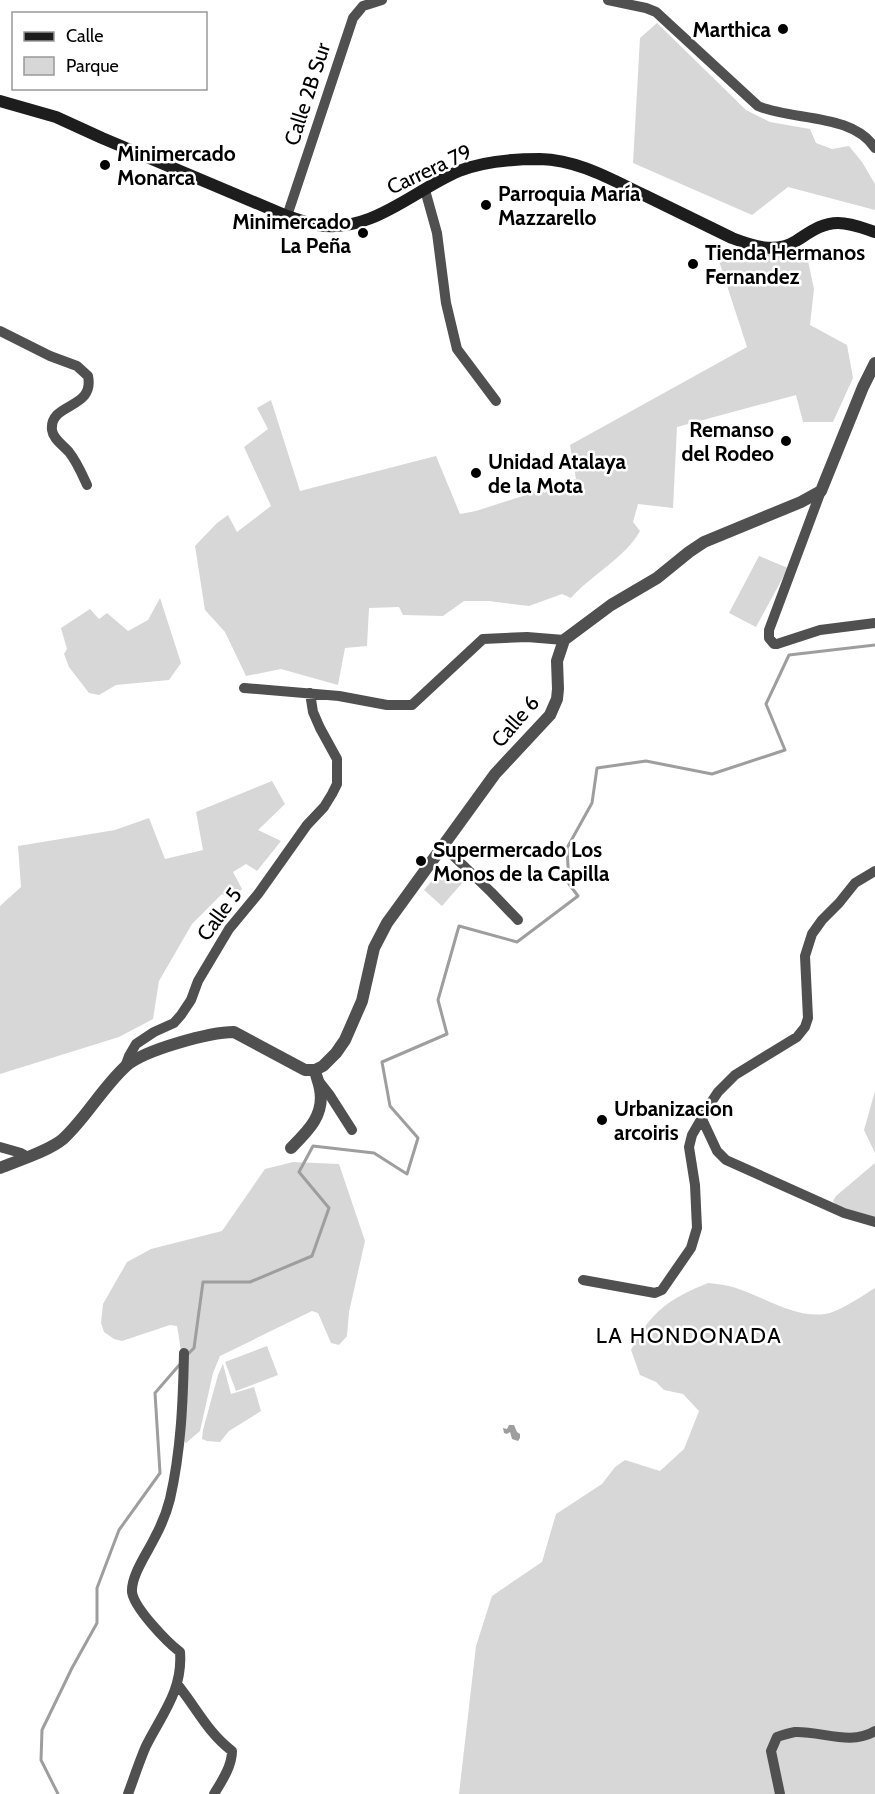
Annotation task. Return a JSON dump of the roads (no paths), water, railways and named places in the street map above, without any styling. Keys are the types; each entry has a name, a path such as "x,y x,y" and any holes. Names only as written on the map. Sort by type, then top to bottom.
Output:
{"main road":[{"name":"Carrera 79","path":"0,101 56,117 287,216 318,225 351,224 376,216 457,172 476,165 542,159 593,170 732,238 756,246 776,248 785,246 794,243 820,226 830,223 850,224 875,232"}],"street":[{"name":"Calle 2B Sur","path":"287,216 353,18 363,6 382,0"},
{"path":"608,0 656,12 758,106 778,113 842,125 867,138 875,148"},
{"path":"425,190 437,234 446,303 457,350 496,401"},
{"path":"0,332 77,366 88,376 89,389 86,395 56,416 52,430 54,437 76,462 87,485"},
{"path":"875,363 821,491 769,630 769,638 777,644 820,630 875,623"},
{"path":"244,688 339,696 387,705 412,705 483,639 527,637 564,640 611,605 657,578 704,542 801,502 821,491"},
{"name":"Calle 6","path":"316,1074 336,1053 354,1023 362,1001 374,948 380,935 495,774 550,715 557,699 557,661 564,640"},
{"name":"Calle 5","path":"126,1067 136,1044 174,1023 186,1008 198,981 229,929 258,894 307,825 324,807 337,784 337,759 311,707 310,693"},
{"path":"443,846 518,920"},
{"path":"583,1280 655,1293 662,1290 691,1248 696,1228 695,1185 689,1147 692,1136 718,1092 735,1075 796,1037 805,1027 808,1018 805,956 812,934 855,883 875,871"},
{"path":"0,1168 63,1139 126,1067 139,1058 223,1032 234,1032 300,1068 316,1074 352,1130"},
{"path":"291,1148 312,1126 318,1116 321,1097 316,1074"},
{"path":"702,1119 717,1151 726,1160 844,1213 875,1222"},
{"path":"0,1147 28,1157"},
{"path":"128,1794 139,1762 171,1701 177,1684 180,1662 180,1652 165,1640 137,1604 132,1592 134,1579 157,1535 169,1500 180,1434 184,1353"},
{"path":"177,1684 207,1728 232,1751 226,1772 214,1794"},
{"path":"780,1794 771,1751 777,1737 795,1732 847,1738 868,1735 875,1731"}],"waterway":[{"path":"187,1355 194,1348 203,1282 250,1282 312,1256 329,1208 299,1172 313,1146 374,1153 407,1174 418,1138 390,1106 382,1062 447,1034 438,1000 459,926 517,942 578,896 569,884 567,848 592,803 597,768 646,761 712,774 785,750 766,704 789,655 875,645"},
{"path":"58,1794 41,1760 42,1730 97,1623 97,1588 119,1530 160,1473 155,1393 181,1363"}],"place":[{"name":"Marthica","path":"783,29"},
{"name":"Minimercado Monarca","path":"105,165"},
{"name":"Parroquia María Mazzarello","path":"486,205"},
{"name":"Minimercado La Peña","path":"363,233"},
{"name":"Tienda Hermanos Fernandez","path":"693,264"},
{"name":"Remanso del Rodeo","path":"786,441"},
{"name":"Unidad Atalaya de la Mota","path":"476,473"},
{"name":"Supermercado Los Monos de la Capilla","path":"421,861"},
{"name":"Urbanizacion arcoiris","path":"602,1120"}],"district":[{"name":"LA HONDONADA","path":"689,1335"}]}
